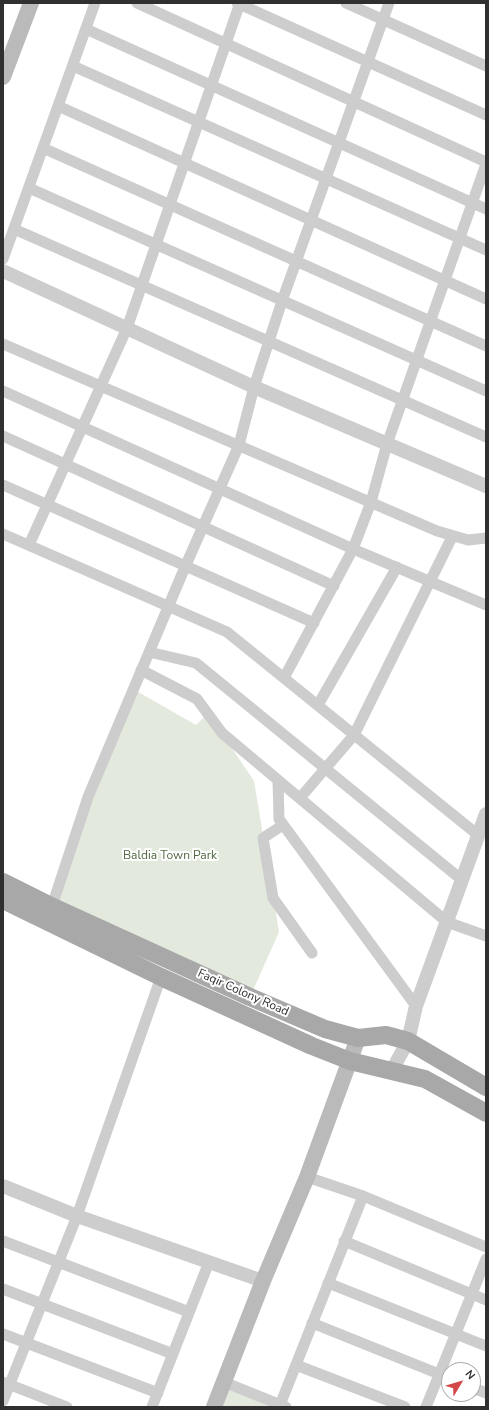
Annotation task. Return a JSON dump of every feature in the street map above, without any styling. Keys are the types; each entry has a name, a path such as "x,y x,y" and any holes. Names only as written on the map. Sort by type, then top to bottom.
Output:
{"main road":[{"path":"3,77 31,3"},
{"name":"Faqir Colony Road","path":"3,882 49,914 161,977 350,1062 425,1079 486,1113"},
{"name":"Faqir Colony Road","path":"3,900 49,914 325,1029 358,1038 386,1035 408,1041 486,1087"},
{"path":"214,1407 263,1282 307,1177 358,1038"}],"street":[{"path":"3,259 95,3"},
{"path":"137,3 486,163 387,444 371,502 353,548 284,678"},
{"path":"29,545 127,328 226,44 238,3 486,115"},
{"path":"346,3 486,66"},
{"path":"49,914 88,797 185,566 239,445 254,387 282,301 388,3"},
{"path":"86,29 486,209"},
{"path":"72,66 486,250"},
{"path":"58,106 486,299"},
{"path":"43,148 486,346"},
{"path":"29,188 486,391"},
{"path":"14,229 486,437"},
{"path":"3,271 254,387 486,486"},
{"path":"3,344 452,537 468,540 486,538"},
{"path":"3,391 219,489 486,605"},
{"path":"3,436 334,586"},
{"path":"3,484 314,623"},
{"path":"3,534 227,632 478,835"},
{"path":"300,798 354,735 432,581 452,537"},
{"path":"318,705 397,567"},
{"path":"149,652 196,664 462,880"},
{"path":"141,670 197,699 222,733 447,922 486,936"},
{"path":"278,780 279,819 416,1006"},
{"path":"391,1072 408,1041 416,1006 486,814"},
{"path":"283,825 263,838 274,898 312,953"},
{"path":"3,1400 6,1383 26,1343 77,1216 161,977"},
{"path":"307,1177 363,1196 486,1247"},
{"path":"3,1186 77,1216 263,1282"},
{"path":"224,1382 283,1406 296,1365 312,1323 363,1196"},
{"path":"3,1241 189,1312"},
{"path":"344,1241 486,1300"},
{"path":"448,1362 455,1334 486,1259"},
{"path":"152,1407 209,1262"},
{"path":"328,1283 486,1346"},
{"path":"3,1289 173,1354"},
{"path":"312,1323 441,1375"},
{"path":"3,1334 158,1393"},
{"path":"296,1365 405,1407"},
{"path":"426,1407 441,1381"},
{"path":"6,1383 67,1407"}],"green space":[{"name":"Baldia Town Park","path":"133,689 196,725 208,713 254,781 279,932 250,997 53,907"},
{"path":"224,1382 285,1407 214,1407"}]}
